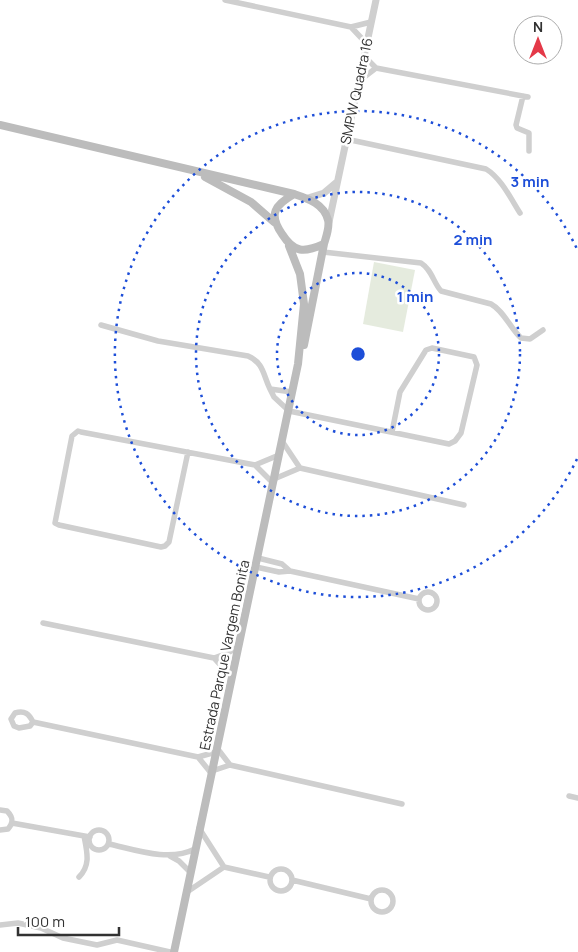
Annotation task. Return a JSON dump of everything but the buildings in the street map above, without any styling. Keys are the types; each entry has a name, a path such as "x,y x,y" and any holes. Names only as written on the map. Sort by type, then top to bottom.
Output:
{"main road":[{"path":"0,126 294,194 308,198 319,206 329,222 323,248 296,250 289,246 274,222 251,202 219,183 190,170"},
{"path":"274,222 278,206 294,194"},
{"name":"Estrada Parque Vargem Bonita","path":"289,246 300,274 304,304 298,364"},
{"name":"Estrada Parque Vargem Bonita","path":"174,952 298,364 310,320 323,248"}],"street":[{"path":"226,0 351,27 371,22"},
{"name":"SMPW Quadra 16","path":"329,222 376,0"},
{"path":"351,27 366,43"},
{"path":"364,56 376,68 526,96 516,125 517,128 529,133 528,151"},
{"path":"359,81 376,68"},
{"path":"346,139 486,170 502,186 520,213"},
{"path":"308,198 324,193 337,182"},
{"path":"323,248 421,263 430,272 441,291 491,304 498,308 512,330 521,338 530,338 543,330"},
{"path":"101,325 158,342 248,356 256,359 261,364 274,397 289,411 448,444 458,439 462,433 477,365 474,357 432,348 426,350 401,389 392,432"},
{"path":"270,389 292,392"},
{"path":"188,452 169,542 165,546 160,547 55,523 72,436 75,432 82,432 188,452 255,465 274,481 300,468 464,505"},
{"path":"282,441 300,468"},
{"path":"255,465 279,455"},
{"path":"258,558 282,564 290,571"},
{"path":"256,567 279,572 290,571 419,599"},
{"path":"43,623 214,658 238,647"},
{"path":"214,658 232,678"},
{"path":"34,722 198,757 216,750 230,765"},
{"path":"198,757 212,772 230,765 402,804"},
{"path":"569,796 578,798"},
{"path":"0,810 7,811 12,816 12,823 8,829 0,830"},
{"path":"12,823 87,836 100,830 106,832 109,838 108,844 104,849 93,848 87,836"},
{"path":"199,828 224,867 269,877"},
{"path":"78,877 84,872 88,864 87,836"},
{"path":"108,844 166,855 179,861 190,872"},
{"path":"166,855 180,854 195,849"},
{"path":"187,892 224,867"},
{"path":"279,868 285,869 290,873 291,886 279,892 273,889 269,877 273,871 279,868"},
{"path":"292,880 371,899"},
{"path":"0,924 11,923 41,928 57,936 97,945 117,940 170,952"}],"shaded area":[{"path":"374,262 415,270 403,332 363,324"}]}
